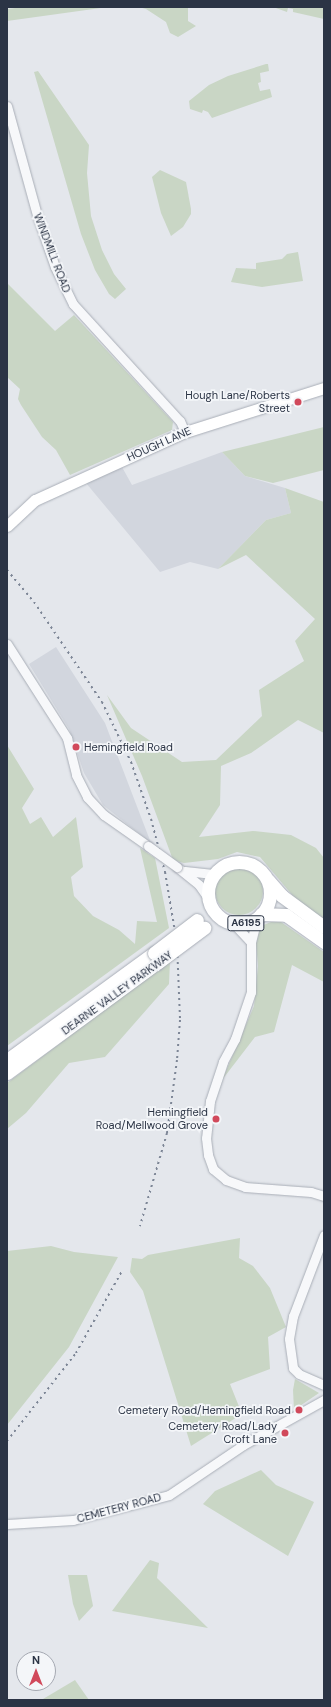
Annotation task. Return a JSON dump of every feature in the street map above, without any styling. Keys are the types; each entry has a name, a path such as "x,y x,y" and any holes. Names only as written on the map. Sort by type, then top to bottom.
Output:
{"highway":[{"path":"214,874 224,865 239,862 253,865 265,875 282,896 324,928"},
{"name":"A6195","path":"214,874 208,886 209,901 218,916 233,923 246,923 259,916 286,915 324,942"},
{"name":"A6195","path":"259,916 270,896 265,875"},
{"name":"DEARNE VALLEY PARKWAY","path":"7,1073 201,924 209,901"},
{"name":"DEARNE VALLEY PARKWAY","path":"201,924 233,923"},
{"name":"DEARNE VALLEY PARKWAY","path":"7,1060 155,958"}],"main road":[{"name":"HOUGH LANE","path":"7,526 35,500 185,432 324,388"}],"street":[{"name":"WINDMILL ROAD","path":"7,106 37,215 55,267 73,304 180,421 185,432"},
{"path":"7,644 67,738 76,775 87,797 104,815 199,884 209,901"},
{"path":"178,868 214,874"},
{"path":"259,916 251,942 251,992 235,1039 222,1062 210,1101 206,1138 208,1155 213,1169 221,1176 245,1187 286,1189 324,1196"},
{"path":"233,923 251,942"},
{"path":"324,1235 292,1316 289,1340 293,1368 300,1374 324,1385"},
{"name":"CEMETERY ROAD","path":"7,1524 73,1520 169,1495 243,1445 324,1400"}],"shaded area":[{"path":"222,452 245,476 285,488 291,513 266,520 218,569 190,562 160,572 86,483 122,467 132,485"},
{"path":"56,647 105,723 151,843 103,805 84,773 69,729 29,664"}],"green space":[{"path":"23,7 108,7 7,21 7,9"},
{"path":"139,7 191,7 188,8 188,21 196,26 178,37 170,33 166,22 146,9"},
{"path":"273,7 324,7 324,19 293,12 293,9 288,8 287,12"},
{"path":"268,64 269,71 260,73 261,82 258,83 260,91 270,89 272,97 212,118 208,112 203,110 202,113 190,109 189,101 209,85 228,76"},
{"path":"38,71 89,145 87,173 91,216 102,250 114,274 126,289 115,299 109,294 95,270 81,234 34,72"},
{"path":"160,170 186,182 191,209 191,214 183,227 171,236 161,213 152,177"},
{"path":"298,252 303,281 262,287 231,282 236,268 256,269 256,263 282,259 287,254"},
{"path":"7,283 55,331 74,315 173,422 172,430 70,475 56,450 42,437 21,405 18,399 20,389 7,377"},
{"path":"324,427 324,470 273,483 245,476 222,452"},
{"path":"285,488 324,502 324,733 298,720 251,753 221,766 220,805 199,837 253,831 291,835 316,848 324,858 324,919 299,903 260,857 237,852 218,859 184,863 173,860 142,776 107,695 131,728 182,762 216,760 262,716 259,690 304,661 295,641 315,619 246,555 218,569 266,520 291,513"},
{"path":"7,745 34,789 22,808 30,824 41,817 53,837 76,817 83,867 71,877 74,896 93,916 119,930 135,944 137,921 157,922 140,848 155,858 169,928 7,1046"},
{"path":"239,867 248,869 256,874 261,882 263,891 261,900 256,908 248,913 239,915 230,913 222,908 217,900 215,891 217,882 222,874 230,869"},
{"path":"271,922 281,922 324,952 324,982 292,965 274,1032 255,1037 222,1080 254,1006 258,966 256,943 261,926"},
{"path":"170,961 169,984 105,1057 69,1063 26,1113 7,1129 7,1083"},
{"path":"240,1238 239,1258 253,1266 270,1288 286,1327 268,1337 270,1369 230,1384 242,1414 191,1446 143,1291 130,1272 132,1258 142,1259 148,1255"},
{"path":"51,1246 74,1252 118,1257 69,1347 7,1425 7,1251"},
{"path":"295,1379 319,1393 294,1410 293,1390"},
{"path":"261,1470 276,1485 314,1502 288,1556 203,1504 215,1491"},
{"path":"150,1560 159,1563 157,1578 208,1628 112,1611"},
{"path":"68,1575 87,1575 93,1606 79,1621 73,1604"},
{"path":"75,1680 89,1700 43,1700 43,1699"}],"railway":[{"path":"7,570 34,602 102,702 131,762 151,819 165,872 177,944 180,1020 177,1060 167,1133 140,1226"},
{"path":"7,1441 76,1353 122,1271"}],"place":[{"name":"Hough Lane/Roberts Street","path":"298,402"},
{"name":"Hemingfield Road","path":"76,747"},
{"name":"Hemingfield Road/Mellwood Grove","path":"216,1119"},
{"name":"Cemetery Road/Hemingfield Road","path":"299,1410"},
{"name":"Cemetery Road/Lady Croft Lane","path":"285,1433"}]}
